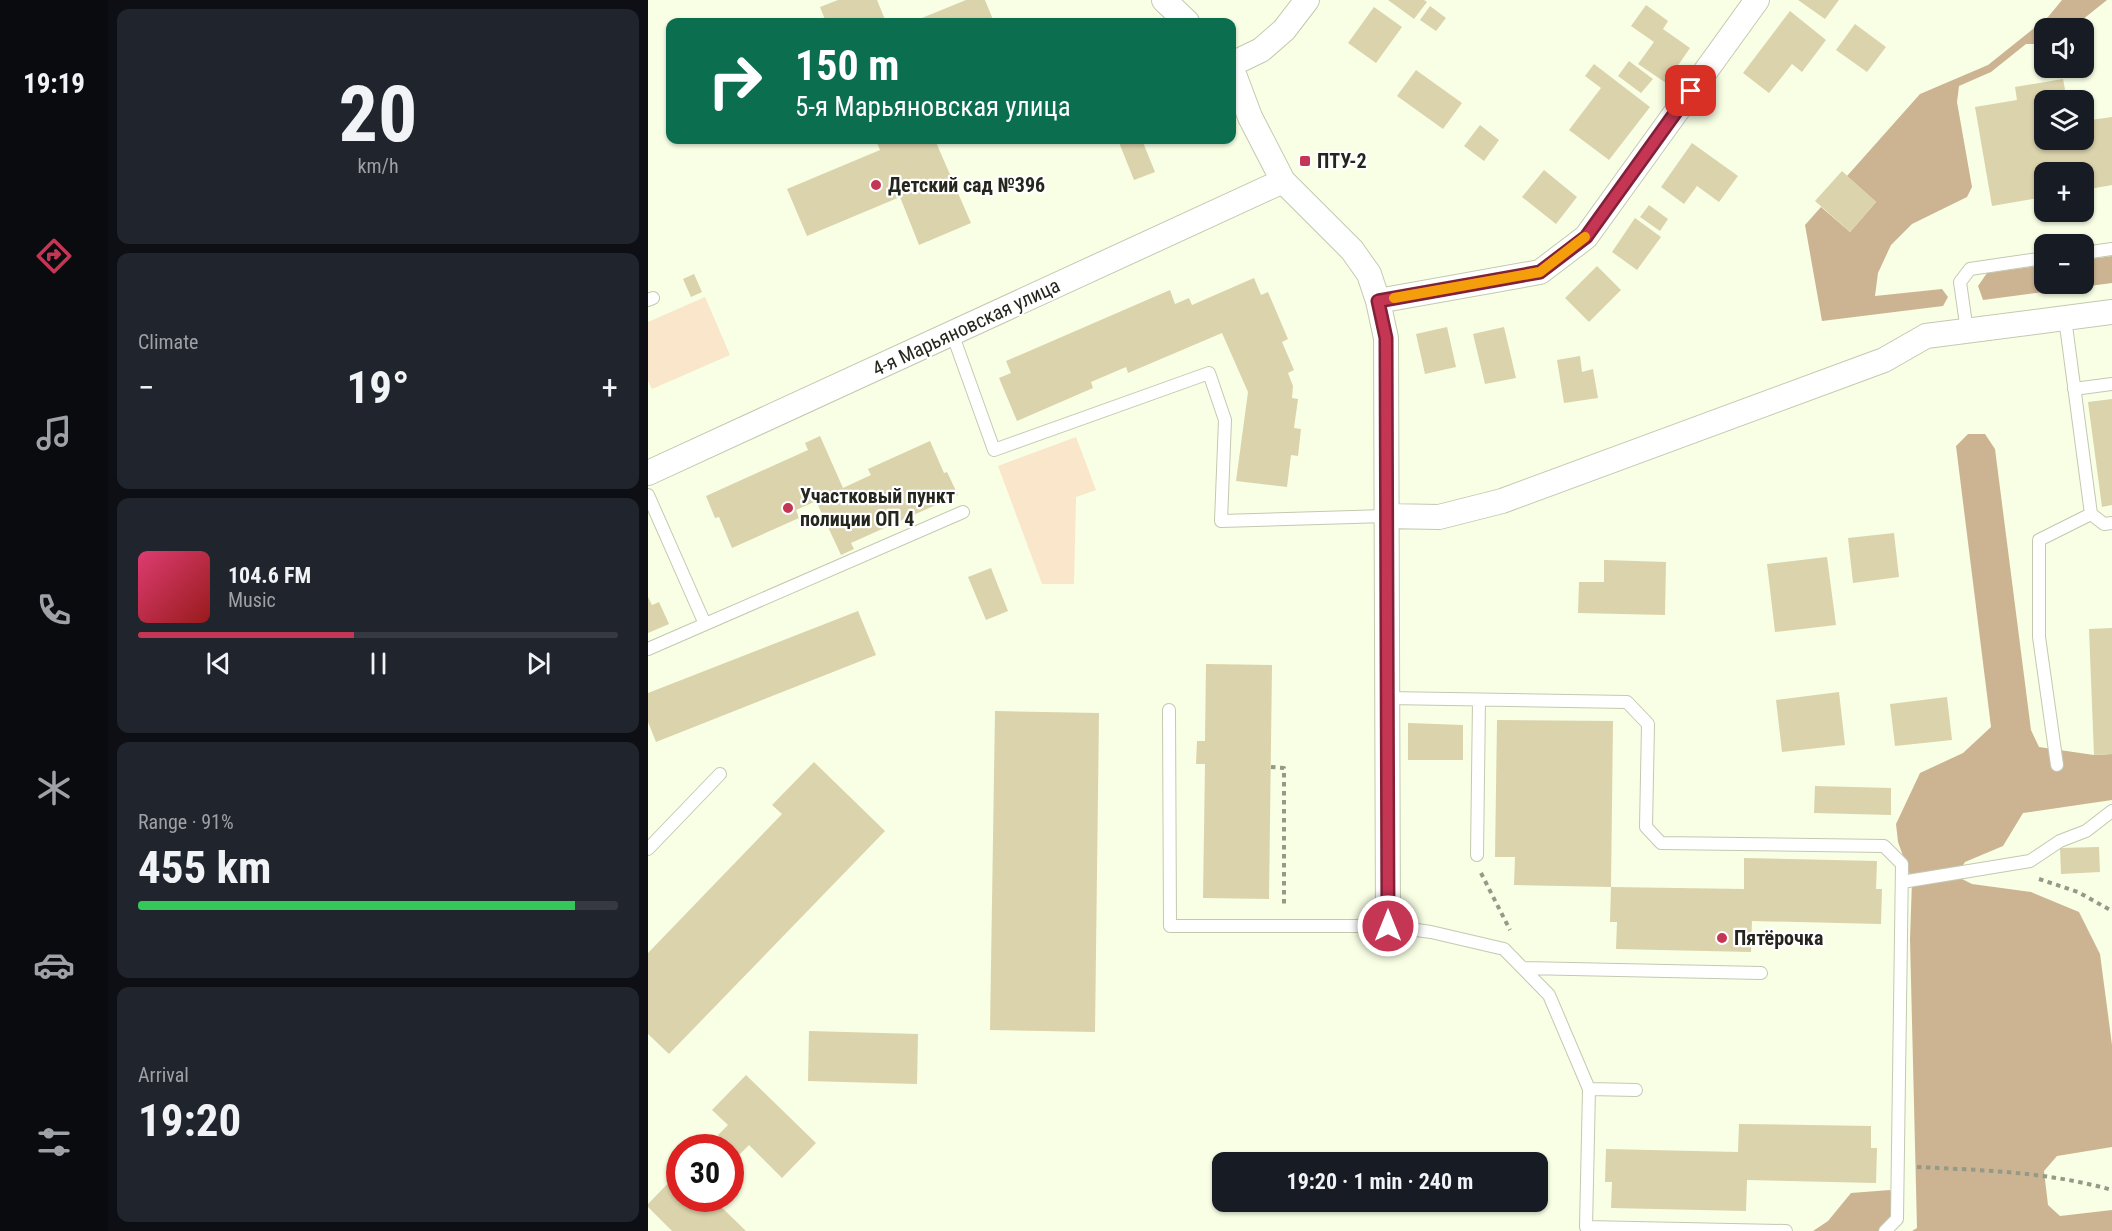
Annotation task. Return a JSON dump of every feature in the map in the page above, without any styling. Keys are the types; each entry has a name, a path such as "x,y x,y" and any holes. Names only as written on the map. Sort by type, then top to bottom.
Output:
{"street":[{"path":"1164,0 1183,18"},
{"path":"1236,62 1261,50 1284,30 1307,0"},
{"path":"1378,301 1540,272 1586,237 1756,0"},
{"path":"1236,80 1250,117 1283,181 1352,250 1369,274 1386,338 1388,926"},
{"name":"4-я Марьяновская улица","path":"648,472 1283,181"},
{"path":"1386,516 1439,517 1502,501 1884,360 1926,336 2112,312"}],"lane":[{"path":"2094,251 2112,249"},
{"path":"1967,331 1960,282 1970,268 2034,259"},
{"path":"2064,318 2091,514 2104,524 2112,523"},
{"path":"952,333 994,450 1209,373 1226,420 1221,521 1386,516"},
{"path":"2074,388 2112,384"},
{"path":"648,495 705,624"},
{"path":"648,649 963,512"},
{"path":"2057,765 2039,637 2039,540 2091,514"},
{"path":"1387,698 1627,702 1648,724 1646,827 1661,843 1884,846 1902,864 1897,1220 1885,1231"},
{"path":"1477,855 1479,700"},
{"path":"1169,710 1170,926 1388,926 1431,932 1504,949 1549,995 1589,1089 1586,1227 1786,1231"},
{"path":"648,849 720,774"},
{"path":"1902,882 2030,861 2060,841 2086,831 2112,811"},
{"path":"1523,968 1761,973"},
{"path":"1589,1089 1636,1090"}],"path":[{"path":"1271,767 1284,768 1283,926"},
{"path":"1477,855 1482,874 1513,936 1523,968"},
{"path":"2031,876 2078,892 2112,911"},
{"path":"1898,1166 1990,1170 2090,1184 2112,1190"}],"shaded area":[{"path":"2062,0 2107,0 2084,18 2048,17"},
{"path":"2034,28 2034,44 2026,44 1991,72 1959,86 1957,102 1972,187 1967,197 1912,224 1891,245 1878,273 1875,296 1942,289 1948,297 1943,306 1822,321 1805,225 1821,207 1850,232 1876,202 1847,176 1920,94 1988,65"},
{"path":"2112,256 2112,283 2094,285 2094,259"},
{"path":"2034,266 2034,293 1983,300 1978,286 1987,273"},
{"path":"705,297 730,355 652,389 648,381 648,322"},
{"path":"1968,434 1985,434 1995,449 2031,730 2039,747 2094,755 2112,754 2112,800 2023,813 2003,846 1965,862 1956,876 1972,884 2031,892 2079,912 2100,954 2112,1045 2112,1147 2057,1156 2044,1171 2048,1205 2060,1216 2112,1210 2112,1231 1912,1231 1917,1228 1910,939 1912,881 1898,842 1896,824 1920,773 1963,753 1991,727 1956,446"},
{"path":"1076,437 1096,490 1076,497 1074,584 1042,584 998,466"},
{"path":"1890,1190 1897,1204 1892,1231 1813,1231 1828,1221 1851,1193"}],"building":[{"path":"838,0 877,0 884,18 824,18 820,7"},
{"path":"966,0 985,0 992,18 922,18"},
{"path":"1388,0 1424,0 1427,2 1414,19"},
{"path":"1798,0 1839,0 1825,19"},
{"path":"1646,5 1668,21 1663,29 1690,48 1666,83 1638,64 1654,42 1631,26"},
{"path":"1430,6 1446,18 1436,31 1420,20"},
{"path":"1374,7 1402,27 1376,63 1348,43"},
{"path":"1790,11 1826,40 1802,72 1792,64 1769,93 1743,73"},
{"path":"1855,24 1886,47 1867,72 1836,50"},
{"path":"1629,61 1653,79 1641,93 1618,76"},
{"path":"1594,64 1650,107 1609,160 1569,130 1601,88 1585,76"},
{"path":"1416,70 1462,103 1443,129 1397,96"},
{"path":"2063,79 2065,90 2034,90 2034,150 2094,150 2094,120 2112,117 2112,185 2094,188 2094,162 2034,162 2034,199 1992,206 1975,107 2017,100 2015,87"},
{"path":"1480,125 1499,140 1484,161 1464,146"},
{"path":"1692,143 1738,176 1719,202 1697,186 1684,204 1661,187"},
{"path":"878,144 937,144 971,223 919,245 900,197 807,236 787,189 880,150"},
{"path":"1120,144 1144,144 1155,172 1134,180"},
{"path":"1544,170 1577,197 1556,224 1522,197"},
{"path":"1842,171 1876,202 1850,232 1815,201"},
{"path":"1649,205 1668,219 1660,231 1640,217"},
{"path":"1635,218 1661,237 1637,270 1612,252"},
{"path":"1597,266 1621,290 1589,322 1565,298"},
{"path":"694,274 702,292 691,297 683,279"},
{"path":"1254,278 1261,295 1268,292 1288,339 1282,342 1294,370 1288,373 1293,386 1292,398 1298,399 1294,428 1301,429 1298,456 1291,455 1287,487 1236,481 1248,392 1222,333 1128,373 1126,367 1091,382 1093,388 1017,421 999,378 1011,373 1006,361 1170,290 1175,304 1189,298 1192,305"},
{"path":"1447,327 1456,367 1425,374 1416,334"},
{"path":"1504,327 1516,378 1485,384 1473,334"},
{"path":"1580,356 1582,372 1593,369 1598,398 1564,403 1557,360"},
{"path":"2112,399 2112,505 2102,507 2088,402"},
{"path":"820,436 843,488 871,475 868,469 930,441 944,473 947,472 958,495 851,543 854,549 841,555 816,501 796,510 799,518 732,548 719,517 715,518 706,496 808,450 805,443"},
{"path":"1894,533 1899,577 1853,583 1848,538"},
{"path":"1827,557 1836,625 1775,632 1767,564"},
{"path":"1604,560 1666,562 1665,615 1578,613 1579,582 1604,582"},
{"path":"991,568 1008,611 986,620 968,577"},
{"path":"648,597 652,605 659,602 669,624 648,633"},
{"path":"858,611 876,655 656,742 648,722 648,693"},
{"path":"2112,628 2112,754 2094,755 2089,629"},
{"path":"1206,664 1272,665 1269,899 1203,898 1205,764 1196,764 1197,741 1205,741"},
{"path":"1839,692 1845,745 1782,752 1776,700"},
{"path":"1947,697 1952,740 1895,746 1890,704"},
{"path":"995,711 1099,713 1095,1032 990,1030"},
{"path":"1497,720 1613,721 1611,887 1514,885 1515,857 1495,857"},
{"path":"1408,723 1463,725 1463,760 1408,760"},
{"path":"814,762 885,831 669,1054 648,1034 648,953 782,814 772,805"},
{"path":"1815,786 1891,788 1891,815 1814,813"},
{"path":"2099,847 2100,872 2061,874 2060,848"},
{"path":"1744,858 1877,861 1876,889 1882,889 1881,924 1752,921 1751,952 1616,949 1617,922 1610,922 1611,887 1744,889"},
{"path":"809,1031 918,1034 917,1084 808,1081"},
{"path":"746,1075 816,1143 782,1178 749,1145 744,1150 744,1134 719,1134 728,1125 712,1110"},
{"path":"1739,1124 1871,1126 1871,1148 1877,1148 1876,1183 1747,1180 1746,1211 1611,1208 1612,1182 1605,1182 1606,1149 1738,1152"},
{"path":"666,1185 666,1212 726,1212 746,1231 672,1231 648,1207 648,1204"}],"slow traffic":[{"path":"1394,298 1540,272 1585,237"}],"place":[{"name":"ПТУ-2","path":"1305,161"},
{"name":"Детский сад №396","path":"876,185"},
{"name":"Участковый пункт полиции ОП 4","path":"788,508"},
{"name":"Пятёрочка","path":"1722,938"}],"route":[{"path":"1388,926 1386,338 1378,301 1540,272 1586,237 1691,91"}]}
